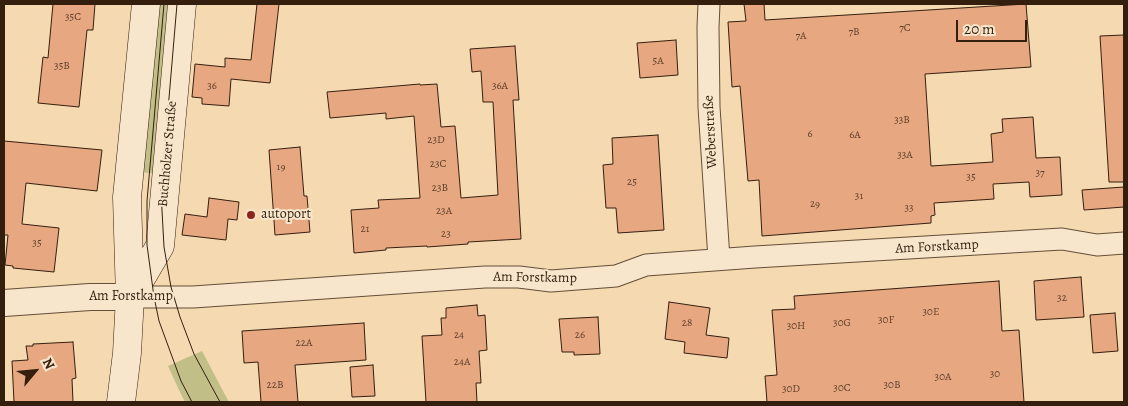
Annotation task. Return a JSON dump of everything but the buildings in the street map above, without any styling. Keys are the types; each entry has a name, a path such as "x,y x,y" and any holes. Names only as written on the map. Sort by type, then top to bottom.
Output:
{"main road":[{"name":"Buchholzer Straße","path":"121,402 127,353 130,297 127,197 146,4"},
{"name":"Buchholzer Straße","path":"130,297 160,246 182,4"}],"street":[{"name":"Weberstraße","path":"709,4 709,107 719,259"},
{"name":"Am Forstkamp","path":"4,302 90,297 198,296 486,277 519,277 551,281 616,276 646,265 719,259 1062,239 1097,245 1124,243"}],"shaded area":[{"path":"157,4 172,4 156,174 141,172"},
{"path":"202,351 229,402 185,402 168,366"}],"tram line":[{"path":"164,4 147,201 147,245 159,321 181,381 192,402"},
{"path":"177,4 161,192 164,247 171,287 180,317 194,354 220,402"}],"place":[{"name":"autoport","path":"251,215"}]}
